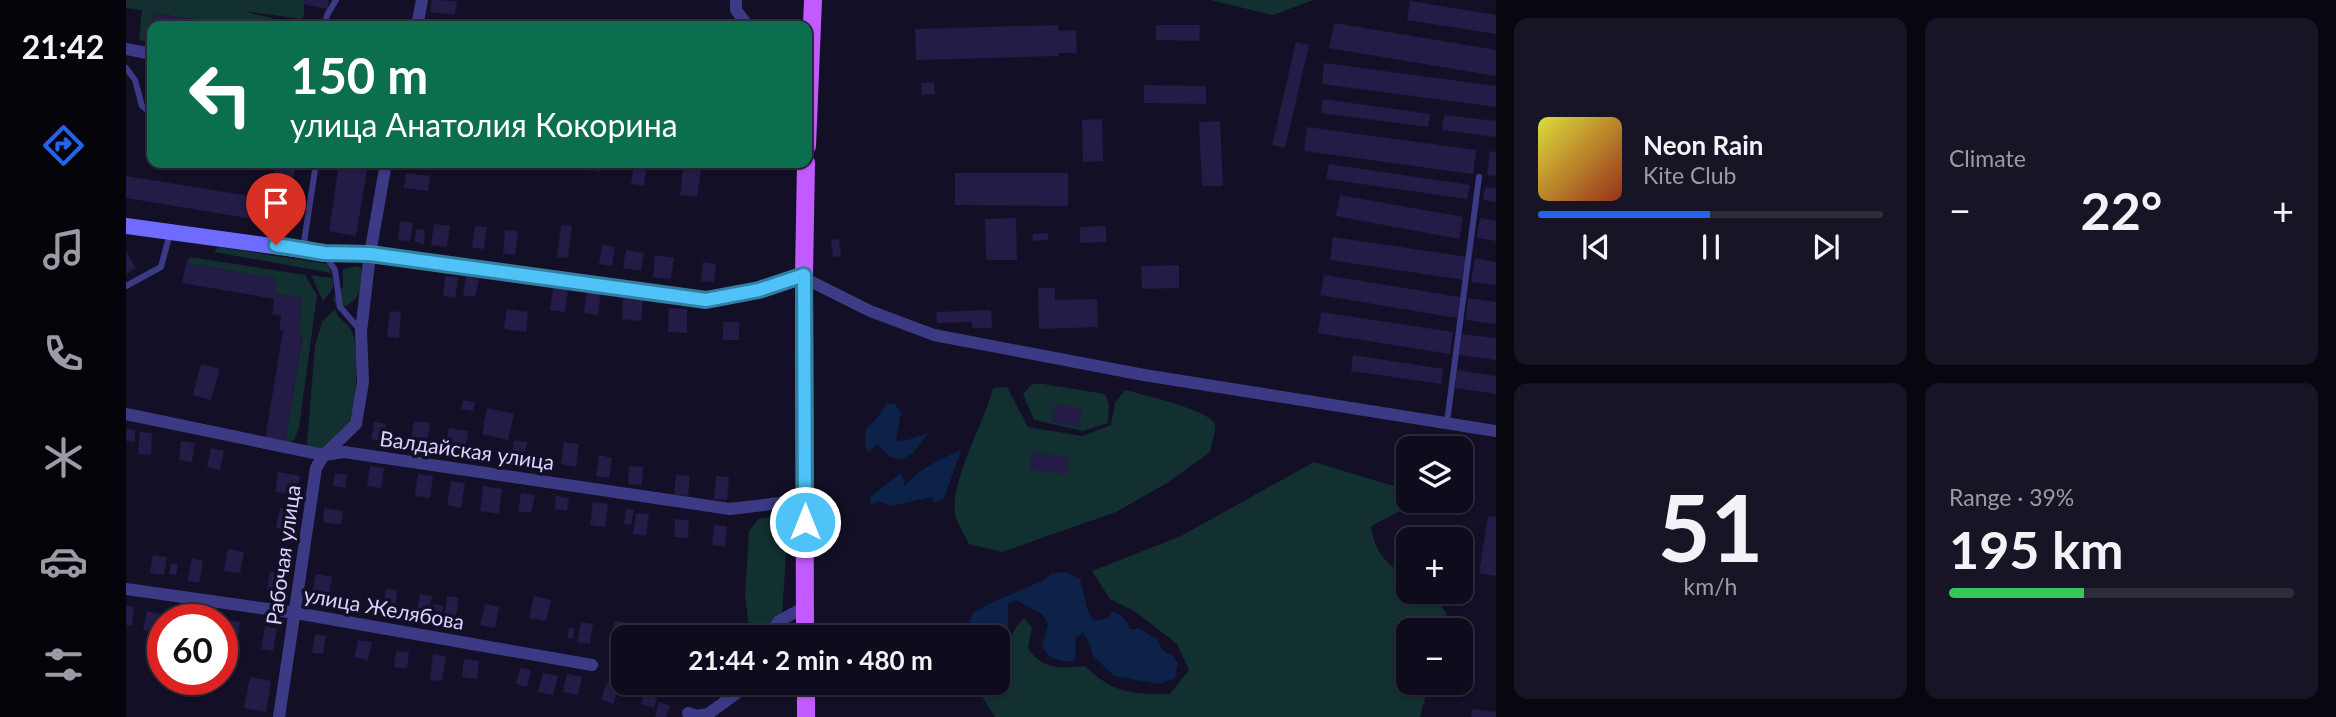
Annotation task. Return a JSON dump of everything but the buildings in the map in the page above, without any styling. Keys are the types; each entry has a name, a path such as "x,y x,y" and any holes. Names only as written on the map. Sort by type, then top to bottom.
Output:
{"main road":[{"path":"811,21 813,0"},
{"path":"806,168 806,625"},
{"path":"806,695 806,717"}],"street":[{"path":"418,21 422,0"},
{"path":"736,0 736,10 744,21"},
{"path":"126,49 147,53"},
{"name":"Рабочая улица","path":"279,717 316,468 324,455 356,424 362,382 361,332 370,254 385,168"},
{"path":"126,226 303,248 324,253 370,254 706,300 759,290 804,276 870,311 934,335 1144,375 1496,430"},
{"name":"Валдайская улица","path":"126,414 324,455 344,452 730,509 805,500"},
{"name":"улица Желябова","path":"126,589 296,612 592,665"},
{"path":"776,625 805,607"},
{"path":"688,713 708,715 735,695"}],"lane":[{"path":"326,21 336,0"},
{"path":"126,68 135,80 142,106 147,110"},
{"path":"303,248 315,168"},
{"path":"1447,422 1479,177"},
{"path":"126,286 162,267 171,232"},
{"path":"324,253 335,270 340,307 361,332"}],"green space":[{"path":"126,0 304,0 302,19 243,11 284,21 206,21 154,13 152,21 147,21 147,42 139,40 142,10 126,8"},
{"path":"1210,0 1313,0 1273,15"},
{"path":"218,247 328,264 332,273 214,252"},
{"path":"190,257 305,275 317,295 299,428 294,440 285,443 303,335 298,333 302,298 274,294 276,279 186,263"},
{"path":"358,266 362,269 362,276 358,295 350,304 337,308 333,299 343,286 343,269"},
{"path":"311,275 332,278 332,288 323,301"},
{"path":"335,309 354,337 356,391 349,423 322,449 307,445 315,346 322,322"},
{"path":"1032,384 1105,394 1109,404 1108,423 1083,431 1034,420 1023,394"},
{"path":"1007,387 1028,427 1082,436 1111,425 1115,403 1125,390 1175,404 1203,414 1215,425 1210,452 1167,483 1116,512 1002,552 969,544 955,514 958,485 993,388"},
{"path":"1314,462 1396,487 1396,513 1371,526 1378,550 1396,569 1396,604 1439,604 1447,614 1446,618 1396,618 1396,695 1426,695 1420,717 995,717 981,695 1010,695 1010,638 1024,618 1032,628 1028,648 1040,661 1060,667 1085,666 1105,682 1134,693 1170,694 1189,670 1177,644 1136,612 1110,599 1092,571 1181,536"},
{"path":"777,516 788,521 782,617 772,625 749,625 745,594 749,531 758,519"}],"water":[{"path":"887,403 895,404 901,413 896,440 905,441 929,432 912,454 902,459 890,457 877,444 868,453 865,442 866,429"},
{"path":"961,450 944,499 934,503 932,497 891,506 879,501 872,505 869,498 901,473 905,486 924,469"},
{"path":"1066,572 1080,579 1093,621 1108,618 1112,611 1124,618 1130,629 1140,629 1157,639 1162,650 1172,655 1178,663 1175,678 1159,684 1114,676 1093,656 1083,633 1076,638 1075,661 1052,657 1042,647 1048,624 1042,614 1016,600 1008,604 1008,625 968,625 973,613 1042,581 1052,573"}],"route":[{"path":"276,245 324,253 370,254 706,300 759,290 804,275 805,522"}]}
